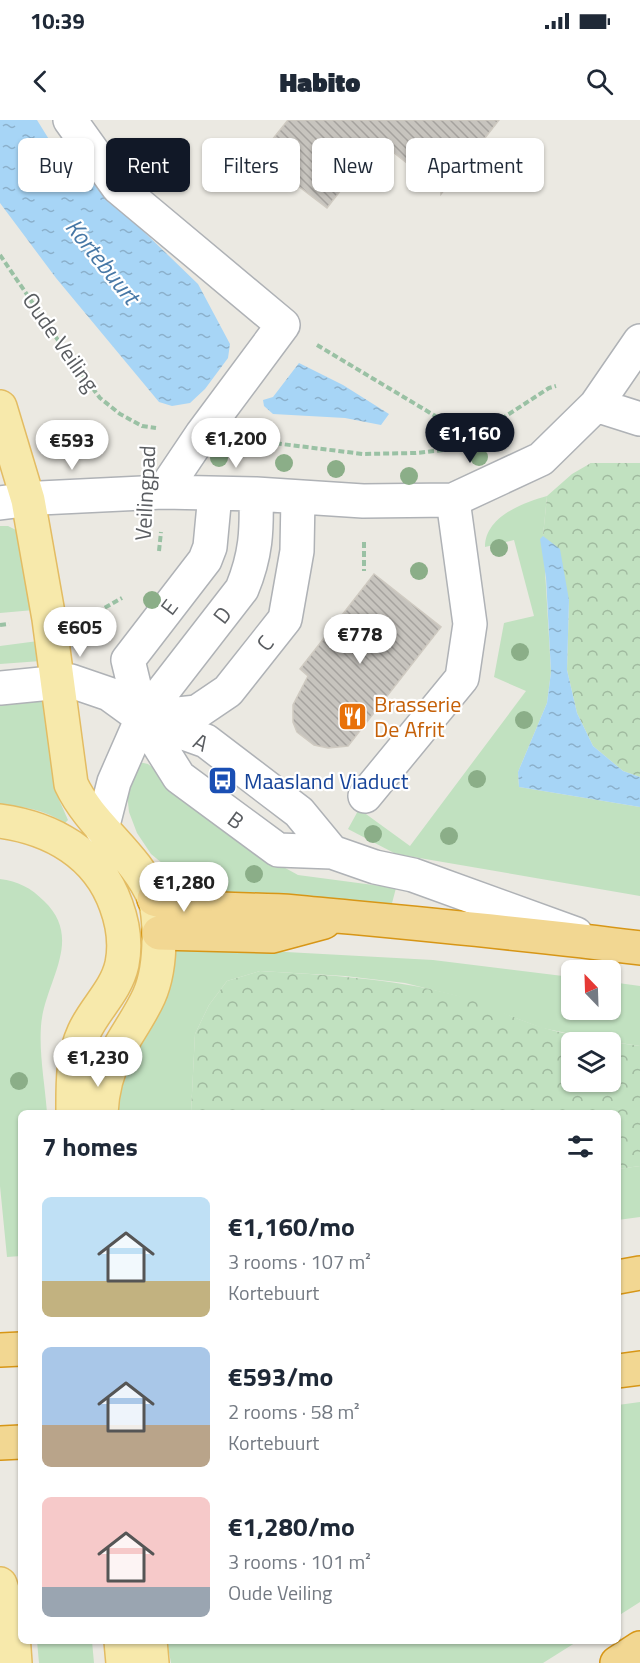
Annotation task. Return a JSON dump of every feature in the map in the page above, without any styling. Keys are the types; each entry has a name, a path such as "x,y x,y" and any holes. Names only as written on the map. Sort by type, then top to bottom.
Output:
{"highway":[{"path":"154,899 175,906 272,910 640,948"},
{"path":"159,933 272,936 343,917"},
{"path":"621,1276 640,1273"},
{"path":"0,1350 18,1348"},
{"path":"621,1371 640,1368"},
{"path":"0,1443 18,1442"},
{"path":"616,1663 640,1648"}],"main road":[{"path":"0,407 14,501 49,619 71,784 76,795 102,829 141,874 154,899 159,933 159,960 149,996 117,1051 107,1076 101,1110"},
{"path":"0,821 50,833 79,851 104,879 120,917 123,940 122,965 108,997 85,1030 75,1059 72,1072 73,1110"},
{"path":"120,917 139,929 159,933"},
{"path":"0,1584 12,1620 15,1663"},
{"path":"121,1644 123,1663"},
{"path":"150,1644 152,1663"}],"street":[{"path":"70,120 118,187 283,324 202,434 163,492"},
{"path":"14,501 163,492 256,494 363,501 453,500 541,459 596,405 640,341"},
{"path":"596,405 640,419"},
{"name":"E","path":"142,718 128,660 205,560 210,547 215,494"},
{"name":"D","path":"102,829 114,782 142,718 242,589 252,564 257,526 256,494"},
{"name":"C","path":"142,718 197,712 204,708 228,691 285,619 297,551 298,497"},
{"path":"365,796 462,678 470,624 453,500"},
{"path":"0,688 71,681 109,694 142,718"},
{"name":"B","path":"142,718 179,777 278,850 332,852"},
{"name":"A","path":"142,718 206,741 299,812 332,852"},
{"path":"332,852 375,867 413,874 599,943"}],"path":[{"name":"Oude Veiling","path":"0,255 100,398 120,414 141,426 202,434"},
{"path":"202,434 363,454 443,450 472,438 283,324"},
{"name":"Veilingpad","path":"157,557 161,540 163,492"},
{"path":"0,625 97,612 126,597"}],"green space":[{"path":"591,463 640,463 640,777 623,771 593,746 577,713 567,670 569,600 543,536 547,496 572,474"},
{"path":"547,496 543,536 551,672 547,703 518,772 519,787 640,807 640,896 396,854 348,829 359,809 410,846 526,691 494,677 504,623 534,616 514,540 485,547 491,527 498,520 516,507"},
{"path":"0,526 8,526 18,531 34,610 0,613"},
{"path":"38,641 41,661 0,664 0,646"},
{"path":"45,696 52,773 57,795 68,820 65,823 34,810 0,805 0,700"},
{"path":"139,762 148,764 267,858 298,875 396,888 391,907 213,892 179,877 151,854 137,833 129,812 127,793"},
{"path":"0,879 24,886 44,901 56,916 61,931 62,946 41,1026 41,1059 47,1110 18,1110 18,1256 7,1257 0,1186"},
{"path":"173,946 433,960 561,976 561,1020 621,1020 621,983 640,986 640,1046 621,1043 621,1032 561,1032 542,1028 457,996 405,983 345,976 260,971 227,981 209,1005 195,1034 191,1110 116,1110 125,1067"},
{"path":"260,971 358,978 431,989 466,998 530,1023 562,1032 561,1092 621,1092 621,1043 640,1046 640,1166 621,1169 621,1110 191,1110 195,1034 209,1005 227,981"},
{"path":"640,1166 640,1217 621,1220 621,1169"},
{"path":"640,1402 640,1602 621,1614 621,1405"},
{"path":"37,1644 92,1644 94,1663 39,1663"},
{"path":"168,1644 573,1644 543,1663 171,1663"}],"water":[{"name":"Kortebuurt","path":"0,120 37,120 48,138 18,138 18,192 94,192 94,184 198,284 230,344 228,358 205,389 190,403 172,406 159,402 56,278 0,203"},
{"path":"299,363 343,385 389,414 381,425 345,418 273,414 264,406 263,400 273,397"},
{"path":"543,536 560,549 569,600 567,670 577,713 593,746 623,771 640,777 640,807 519,787 518,772 547,703 551,672 546,578 540,539"}],"building":[{"path":"288,120 499,120 485,138 406,138 406,162 394,153 394,138 312,138 312,192 339,192 327,208 300,187 300,138 274,138"},
{"path":"374,574 441,627 348,746 328,748 314,745 297,732 293,722 293,705 308,676 300,669"}],"place":[{"name":"Brasserie De Afrit","path":"353,717"},
{"name":"Maasland Viaduct","path":"223,781"}]}
